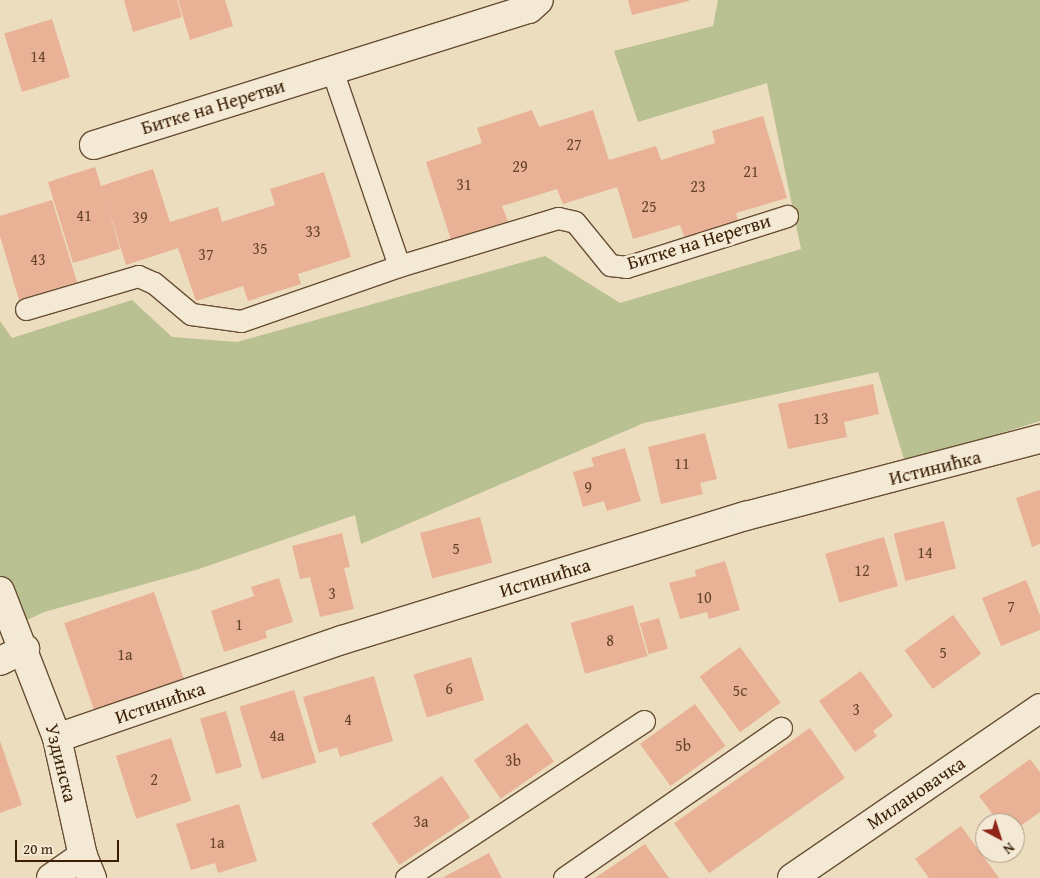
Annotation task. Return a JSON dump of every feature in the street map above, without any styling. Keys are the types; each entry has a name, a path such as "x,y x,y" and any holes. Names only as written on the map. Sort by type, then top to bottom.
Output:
{"street":[{"name":"Битке на Неретви","path":"94,144 529,9 539,0"},
{"name":"Истинићка","path":"57,738 342,640 746,516 1040,439"},
{"name":"Уздинска","path":"0,591 25,649 57,738 87,867"},
{"path":"0,661 25,649"},
{"name":"Милановачка","path":"792,878 1040,708"},
{"path":"51,878 87,867"}],"lane":[{"path":"332,70 399,266"},
{"name":"Битке на Неретви","path":"26,309 138,276 154,283 191,314 241,321 399,266 558,218 575,222 610,265 626,267 787,216"},
{"path":"406,878 644,721"},
{"path":"564,878 781,728"}],"green space":[{"path":"718,0 1040,0 1040,421 905,463 878,372 644,423 361,544 355,515 199,569 44,612 0,633 0,321 12,338 132,300 172,337 237,342 545,256 620,303 801,249 767,83 638,122 614,51 713,26"}],"building":[{"path":"124,0 177,0 182,17 133,32"},
{"path":"178,0 225,0 233,26 190,40"},
{"path":"628,0 689,0 689,1 632,15"},
{"path":"52,19 70,77 22,92 4,34"},
{"path":"532,110 539,127 593,110 609,160 656,146 661,160 715,143 712,131 763,116 787,198 736,213 739,223 685,239 680,225 633,239 617,187 563,204 557,189 502,206 508,221 451,240 426,162 482,143 477,128"},
{"path":"95,167 101,186 153,169 170,222 218,207 222,222 275,205 270,189 324,172 351,257 298,274 301,284 248,301 243,286 196,301 178,248 126,265 107,204 120,249 73,263 48,182"},
{"path":"52,200 77,282 19,300 0,236 0,216"},
{"path":"873,384 879,414 844,422 847,437 788,449 778,404"},
{"path":"705,433 717,479 700,483 703,494 661,504 648,447"},
{"path":"625,448 641,501 607,511 604,501 583,507 573,472 594,466 591,458"},
{"path":"1040,490 1040,544 1032,547 1016,498"},
{"path":"480,517 492,562 432,578 420,533"},
{"path":"944,521 956,569 905,581 894,534"},
{"path":"342,533 350,567 344,568 354,609 320,617 310,577 300,579 292,546"},
{"path":"884,537 898,586 839,603 825,554"},
{"path":"725,561 740,610 709,619 707,612 680,619 669,583 696,576 695,570"},
{"path":"279,578 293,622 265,631 267,638 224,652 211,611 254,596 251,587"},
{"path":"1026,580 1040,615 1040,630 1001,646 982,598"},
{"path":"154,592 186,684 96,715 64,623"},
{"path":"633,605 648,656 585,674 571,623"},
{"path":"953,615 981,654 933,689 904,650"},
{"path":"659,618 668,649 649,654 640,624"},
{"path":"740,647 781,703 740,732 700,676"},
{"path":"471,657 484,700 427,718 414,675"},
{"path":"861,671 893,716 873,731 877,736 855,752 819,701"},
{"path":"374,676 393,741 340,757 337,747 319,753 303,697"},
{"path":"294,690 316,763 262,779 239,707"},
{"path":"695,704 726,746 671,786 640,744"},
{"path":"226,711 242,767 216,774 200,718"},
{"path":"527,723 554,762 501,799 474,760"},
{"path":"810,728 845,778 709,873 674,823"},
{"path":"171,738 191,801 136,819 116,756"},
{"path":"0,741 22,805 0,813"},
{"path":"1030,759 1040,772 1040,812 1025,823 1025,813 992,813 979,796"},
{"path":"442,776 470,817 399,865 372,824"},
{"path":"239,804 257,861 218,873 215,863 191,870 176,824"},
{"path":"961,826 975,845 975,863 988,863 999,878 929,878 915,859"},
{"path":"645,844 669,878 595,878"},
{"path":"489,853 502,878 442,878"}]}
